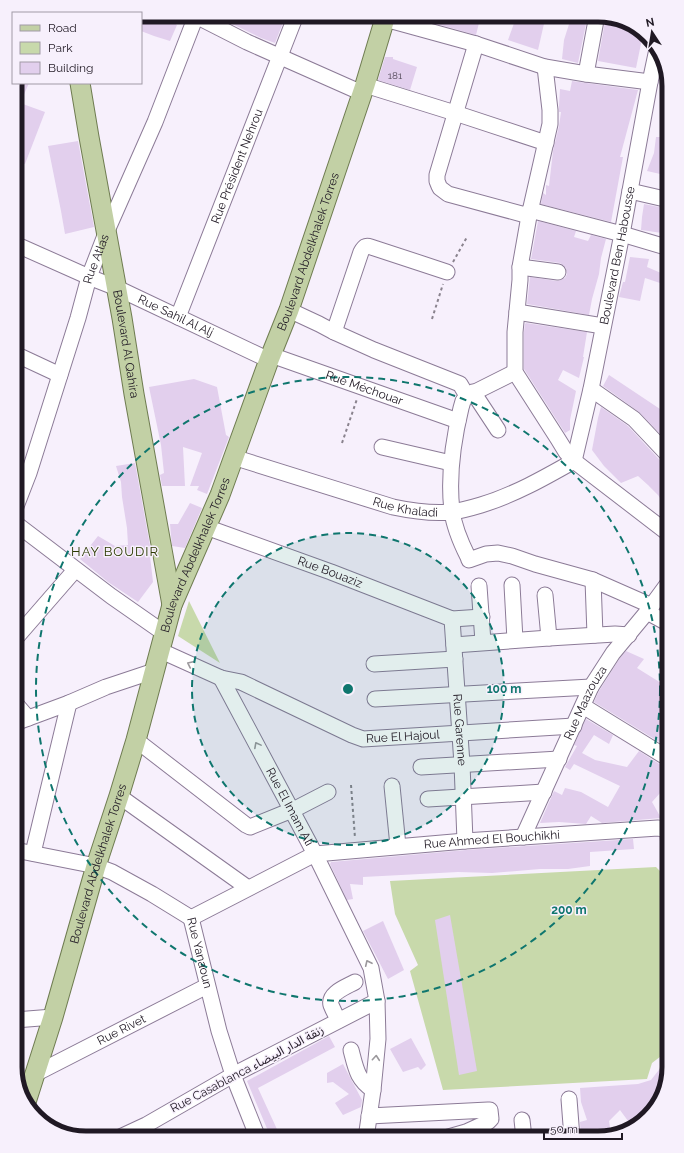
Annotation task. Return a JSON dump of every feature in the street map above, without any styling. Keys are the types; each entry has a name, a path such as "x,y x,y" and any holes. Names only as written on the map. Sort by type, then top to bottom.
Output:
{"main road":[{"name":"Boulevard Abdelkhalek Torres","path":"29,1094 54,1017 96,866 136,740 172,605 220,495 289,310 364,89 384,22"},
{"name":"Boulevard Al Qahira","path":"80,84 172,605"}],"street":[{"name":"Rue Atlas","path":"22,491 60,375 89,277 106,234 155,122 192,22"},
{"path":"209,22 280,56 364,89 455,113 546,143"},
{"name":"Rue Président Nehrou","path":"178,318 293,22"},
{"path":"403,22 545,67 650,82"},
{"path":"586,74 596,22"},
{"path":"476,44 437,175 437,181 440,188 448,194 622,234 662,246"},
{"name":"Boulevard Ben Habousse","path":"574,461 591,389 650,82 657,61"},
{"path":"545,67 550,116 546,143 530,213 520,267 515,332 515,372 560,443 574,461 662,529"},
{"path":"630,191 662,198"},
{"path":"334,332 360,252 365,246 372,246 447,272"},
{"name":"Rue Sahil Al Alj","path":"22,247 117,288 178,318 270,358"},
{"path":"520,267 558,272"},
{"path":"289,310 374,350 460,384 470,394 498,430"},
{"path":"517,312 603,326"},
{"path":"22,357 60,375"},
{"name":"Rue Méchouar","path":"270,358 361,387 458,421"},
{"path":"515,372 470,394 463,401 460,408 451,463 452,512 459,539 469,560 486,554 498,553 593,580 650,609 662,618"},
{"path":"591,389 634,419 662,449"},
{"path":"382,447 451,463"},
{"name":"Rue Khaladi","path":"233,457 394,507 410,511 427,512 452,512 504,497 574,461"},
{"name":"Rue Bouaziz","path":"206,527 331,572 452,619"},
{"path":"22,528 111,596 162,642 221,678"},
{"path":"22,631 76,570"},
{"path":"593,580 595,635"},
{"path":"512,585 515,640"},
{"path":"479,586 483,642"},
{"name":"Rue Maazouza","path":"523,837 592,687 613,653 650,609 662,592"},
{"path":"545,594 550,638"},
{"path":"452,619 482,617"},
{"name":"Rue Garenne","path":"452,619 462,764 465,841"},
{"path":"374,664 454,652 483,642 615,634 629,635"},
{"path":"22,721 106,687 154,671"},
{"name":"Rue El Hajoul","path":"221,678 242,682 363,739 574,726"},
{"name":"Rue El Imam Ali","path":"221,678 291,809 371,968 377,1001 378,1039 374,1090 367,1131"},
{"path":"375,699 592,687"},
{"path":"33,853 69,703"},
{"path":"583,706 662,755"},
{"path":"136,740 177,773 250,827 291,809 297,808 328,792"},
{"path":"421,767 559,759"},
{"path":"392,786 398,846"},
{"path":"428,799 544,792"},
{"path":"119,796 248,888"},
{"name":"Rue Ahmed El Bouchikhi","path":"314,854 465,841 662,829"},
{"path":"22,851 96,866 112,872 192,918"},
{"name":"Rue Yanaoun","path":"255,1131 233,1075 219,1031 192,918 314,854"},
{"path":"339,1020 331,1006 331,1000 333,995 354,982"},
{"name":"Rue Rivet","path":"35,1074 208,986"},
{"name":"Rue Casablanca زنقة الدار البيضاء","path":"132,1131 233,1075 377,1001"},
{"path":"22,1019 54,1017"},
{"path":"351,1050 355,1067 360,1076 365,1084 374,1090"},
{"path":"569,1099 571,1131"},
{"path":"369,1116 490,1110 491,1119 472,1131"},
{"path":"522,1120 523,1131"}],"path":[{"path":"342,443 361,387"},
{"path":"351,785 356,850"}],"green space":[{"path":"189,601 220,663 178,636"},
{"path":"656,867 662,873 662,1055 652,1063 647,1079 443,1090 410,971 418,965 395,914 390,881"}],"building":[{"path":"142,22 172,22 177,25 170,41 142,31"},
{"path":"228,22 283,22 275,43"},
{"path":"430,22 479,22 476,35"},
{"path":"514,22 544,22 538,50 508,40"},
{"path":"570,22 586,24 578,63 562,59 564,40"},
{"path":"605,22 619,25 632,32 632,52 639,52 636,68 598,61"},
{"path":"385,57 393,57 393,59 417,67 410,90 378,80"},
{"path":"572,81 638,90 620,157 623,157 611,222 541,204 543,193 546,195 546,185 549,186 553,151 559,126 561,112 559,112 560,89 570,91"},
{"path":"22,84 29,84 22,99"},
{"path":"22,104 45,112 25,164 22,163"},
{"path":"662,126 662,174 647,171 654,153 656,137 660,137"},
{"path":"78,141 94,227 65,234 48,146"},
{"path":"644,204 662,208 662,233 641,230"},
{"path":"538,221 576,231 574,237 588,241 591,235 606,239 589,315 527,304 530,277 557,281 565,278 567,274 566,268 560,263 531,259"},
{"path":"630,257 649,259 647,267 662,273 662,281 660,283 645,278 640,301 619,297 623,282 625,282"},
{"path":"526,323 587,332 584,357 579,378 563,370 558,380 576,391 570,420 570,430 565,433 524,369 524,332"},
{"path":"609,375 662,410 662,436 639,412 603,386"},
{"path":"194,379 217,387 226,435 229,437 207,494 197,490 199,486 190,486 202,453 183,447 185,486 162,486 160,475 164,473 161,445 149,387"},
{"path":"601,407 628,426 662,462 662,501 638,476 621,483 604,466 592,450"},
{"path":"135,463 151,551 150,556 153,582 138,602 108,582 80,559 98,536 115,546 128,545 121,482 116,466"},
{"path":"190,503 202,508 185,548 172,546 170,524 178,524"},
{"path":"626,651 644,659 637,668 662,684 662,744 594,702 599,691"},
{"path":"586,719 613,735 609,744 594,735 582,753 595,760 627,767 639,751 662,766 662,791 652,802 661,818 602,823 591,816 586,824 559,822 540,823 554,791 562,795 565,788 581,792 608,807 620,786 574,764 570,770 565,767 577,746 574,745"},
{"path":"659,837 662,838 662,849"},
{"path":"633,839 634,849 590,852 590,866 568,869 540,869 492,873 458,872 363,877 363,885 350,884 353,899 347,900 330,864 331,862 466,850"},
{"path":"450,915 477,1071 459,1075 435,920"},
{"path":"383,921 404,970 388,979 363,931"},
{"path":"329,1036 335,1047 258,1088 278,1131 268,1131 247,1081"},
{"path":"411,1038 426,1065 421,1070 418,1067 403,1072 390,1049"},
{"path":"343,1064 362,1100 361,1107 343,1115 335,1103 349,1094 333,1082 327,1083 327,1073"},
{"path":"662,1066 660,1084 653,1099 649,1106 634,1120 629,1122 620,1110 609,1121 610,1130 581,1131 580,1122 587,1120 581,1102 580,1088 638,1084 651,1080"}],"district":[{"name":"HAY BOUDIR","path":"115,551"}]}
